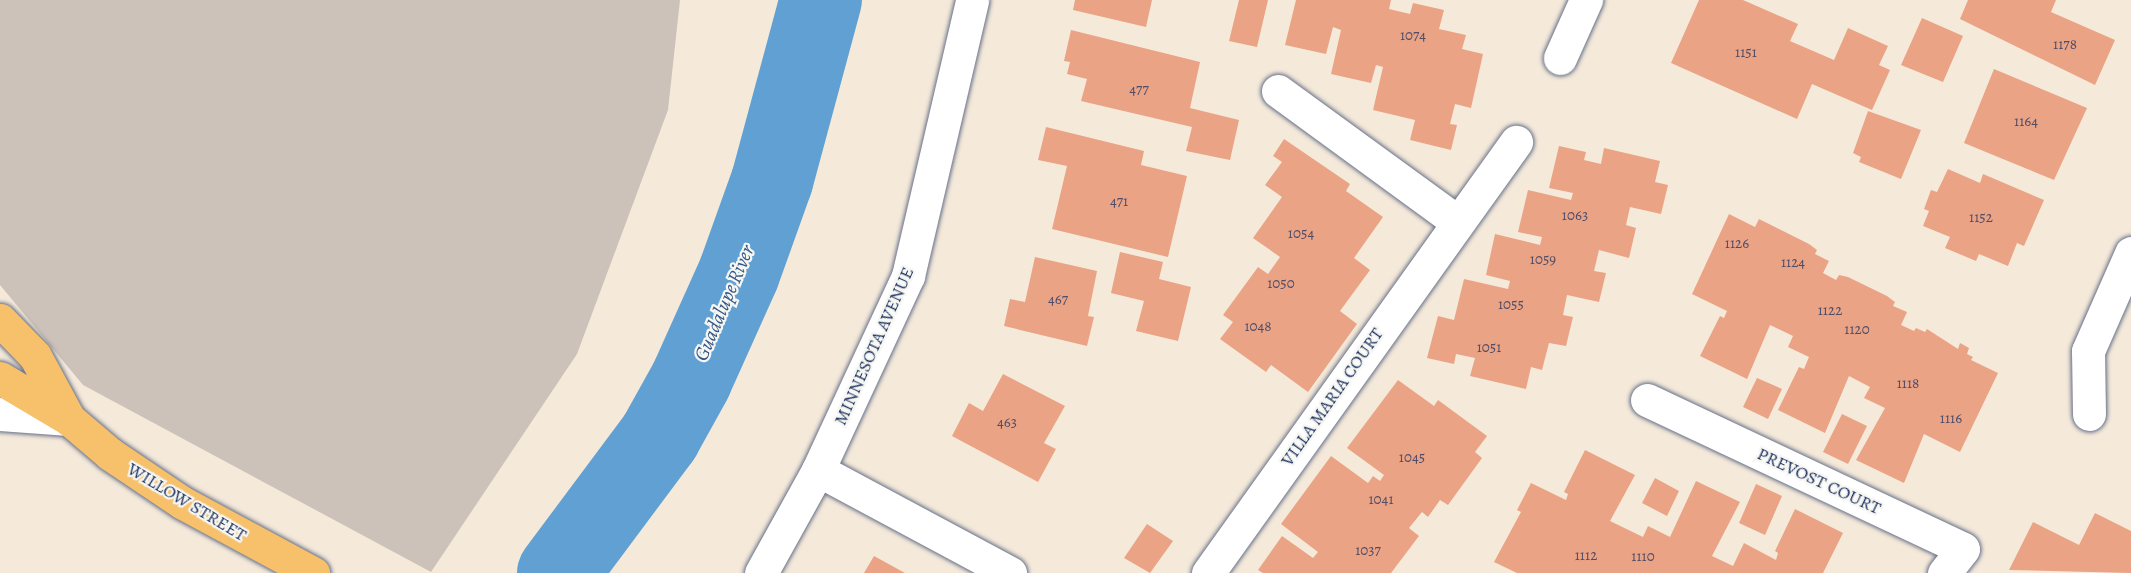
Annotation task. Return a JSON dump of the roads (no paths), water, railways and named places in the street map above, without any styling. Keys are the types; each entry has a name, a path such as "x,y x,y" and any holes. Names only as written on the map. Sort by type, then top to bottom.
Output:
{"main road":[{"name":"WILLOW STREET","path":"0,320 34,356 69,419"},
{"name":"WILLOW STREET","path":"0,378 69,419 110,454 183,503 313,573"}],"street":[{"name":"MINNESOTA AVENUE","path":"761,573 818,470 908,276 972,0"},
{"path":"1560,58 1586,0"},
{"path":"1278,91 1456,221"},
{"name":"VILLA MARIA COURT","path":"1208,573 1456,221 1516,142"},
{"path":"2089,414 2088,351 2131,253"},
{"name":"PREVOST COURT","path":"1647,400 1962,549 1944,573"},
{"path":"0,414 69,419"},
{"path":"818,470 1010,573"}],"waterway":[{"name":"Guadalupe River","path":"558,573 660,436 691,380 739,273 772,181 821,0"}]}
